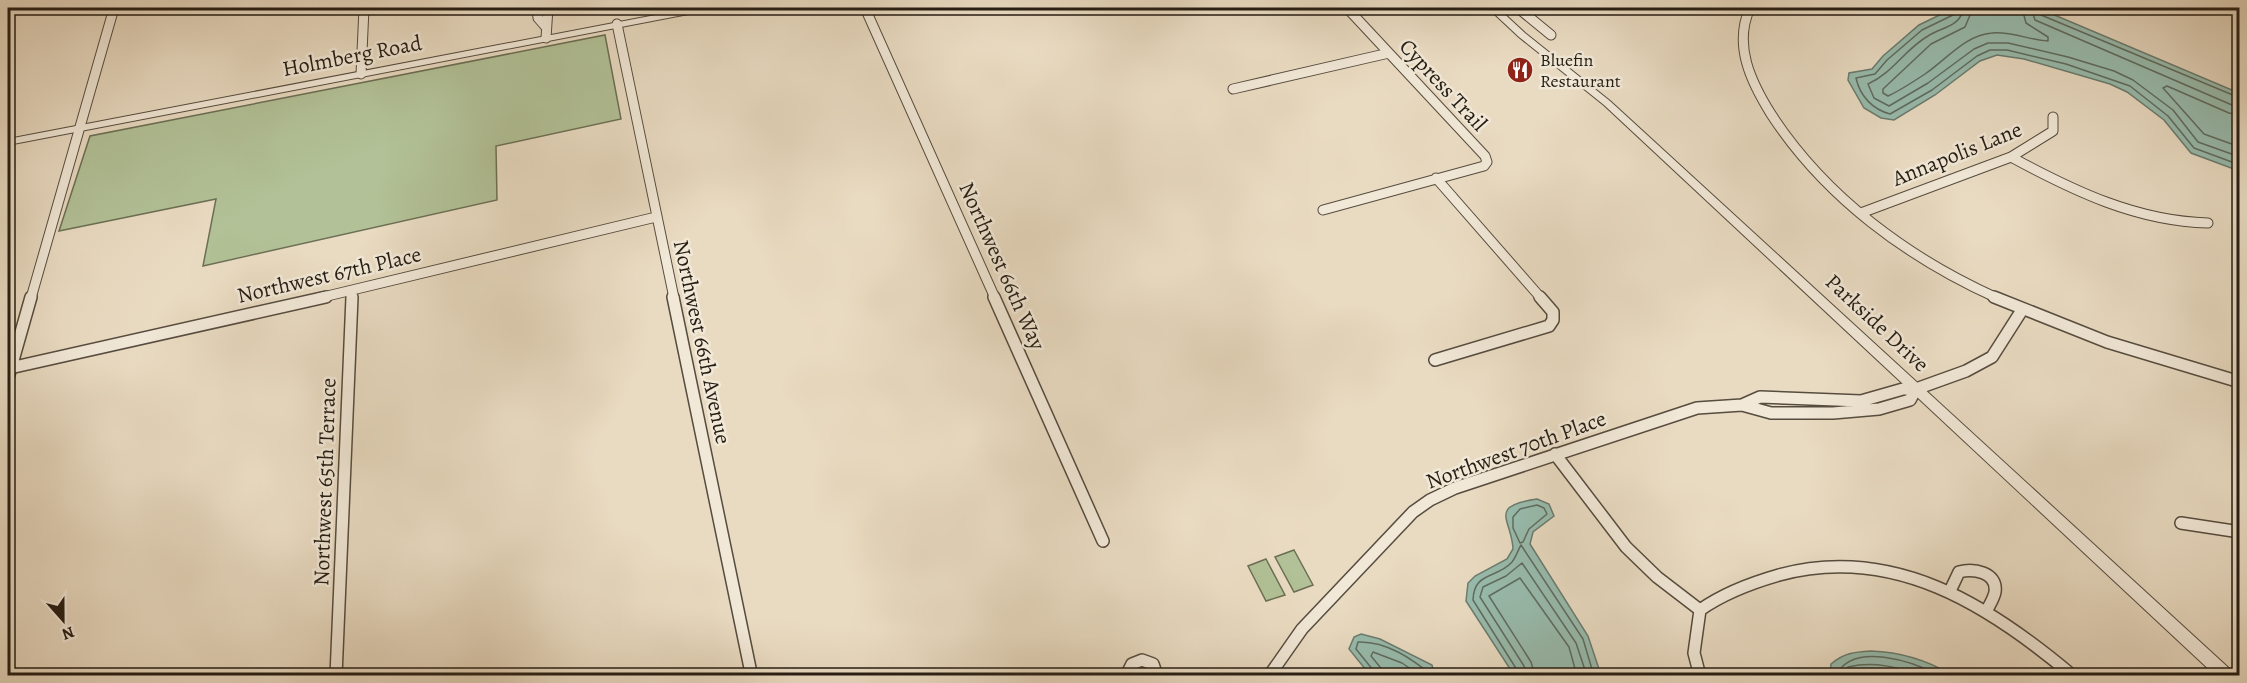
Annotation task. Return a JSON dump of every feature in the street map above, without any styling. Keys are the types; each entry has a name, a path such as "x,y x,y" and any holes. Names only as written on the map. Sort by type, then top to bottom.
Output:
{"street":[{"path":"9,373 114,8"},
{"path":"361,74 364,8"},
{"path":"537,8 538,18 545,26"},
{"path":"546,38 548,8"},
{"name":"Holmberg Road","path":"8,142 704,8"},
{"name":"Northwest 66th Way","path":"865,8 1103,541"},
{"name":"Cypress Trail","path":"1347,8 1485,156 1487,162 1484,166 1436,178"},
{"name":"Parkside Drive","path":"1492,8 1607,103 2227,675"},
{"path":"1518,8 1551,35"},
{"path":"1750,8 1742,27 1743,45 1755,85 1783,134 1802,159 1827,185 1861,213 1931,263 2022,310 2089,336 2240,382"},
{"name":"Northwest 66th Avenue","path":"617,24 750,669"},
{"path":"1233,89 1389,53"},
{"name":"Annapolis Lane","path":"1861,213 2011,157 2053,131 2053,117"},
{"path":"2011,157 2054,181 2118,207 2183,224 2208,223"},
{"path":"1323,210 1436,178 1553,312 1553,320 1549,326 1435,360"},
{"name":"Northwest 67th Place","path":"9,373 656,216"},
{"name":"Northwest 65th Terrace","path":"336,675 352,291"},
{"path":"1916,389 1966,371 1992,357 2022,310"},
{"name":"Northwest 70th Place","path":"1269,675 1302,629 1413,512 1430,500 1455,488 1697,408 1742,405 1771,413 1821,414 1879,410 1910,400 1916,389 1903,389 1861,401 1760,397 1742,405"},
{"path":"1778,398 1784,413"},
{"path":"1814,400 1821,414"},
{"path":"1555,454 1626,547 1657,577 1700,610"},
{"path":"2181,523 2240,532"},
{"path":"1700,675 1694,653 1700,610 1720,595 1782,572 1821,565 1858,566 1923,581 1967,598 2042,648 2073,675"},
{"path":"1950,591 1959,572 1967,569 1982,571 1993,581 1995,587 1995,594 1987,610"},
{"path":"1126,675 1132,664 1142,660 1152,663 1156,675"}],"shaded area":[{"path":"605,35 621,119 496,146 497,200 203,266 216,199 59,231 90,136"},
{"path":"1294,550 1313,585 1294,592 1275,557"},
{"path":"1266,559 1285,595 1266,601 1248,566"}],"water":[{"path":"1954,8 2038,8 2239,93 2239,171 2191,153 2164,120 2127,92 2110,84 2024,59 1997,55 1980,61 1935,95 1894,120 1881,118 1864,108 1848,80 1849,73 1872,69 1883,56 1919,25"},
{"path":"1537,499 1549,504 1554,516 1533,532 1530,544 1588,636 1601,675 1514,675 1466,601 1468,583 1475,576 1507,559 1513,549 1506,516 1507,510 1522,502"},
{"path":"1361,634 1380,639 1432,665 1440,675 1370,675 1349,649 1354,637"},
{"path":"1871,651 1913,658 1952,675 1830,675 1831,664 1840,657"}],"place":[{"name":"Bluefin Restaurant","path":"1520,70"}]}
